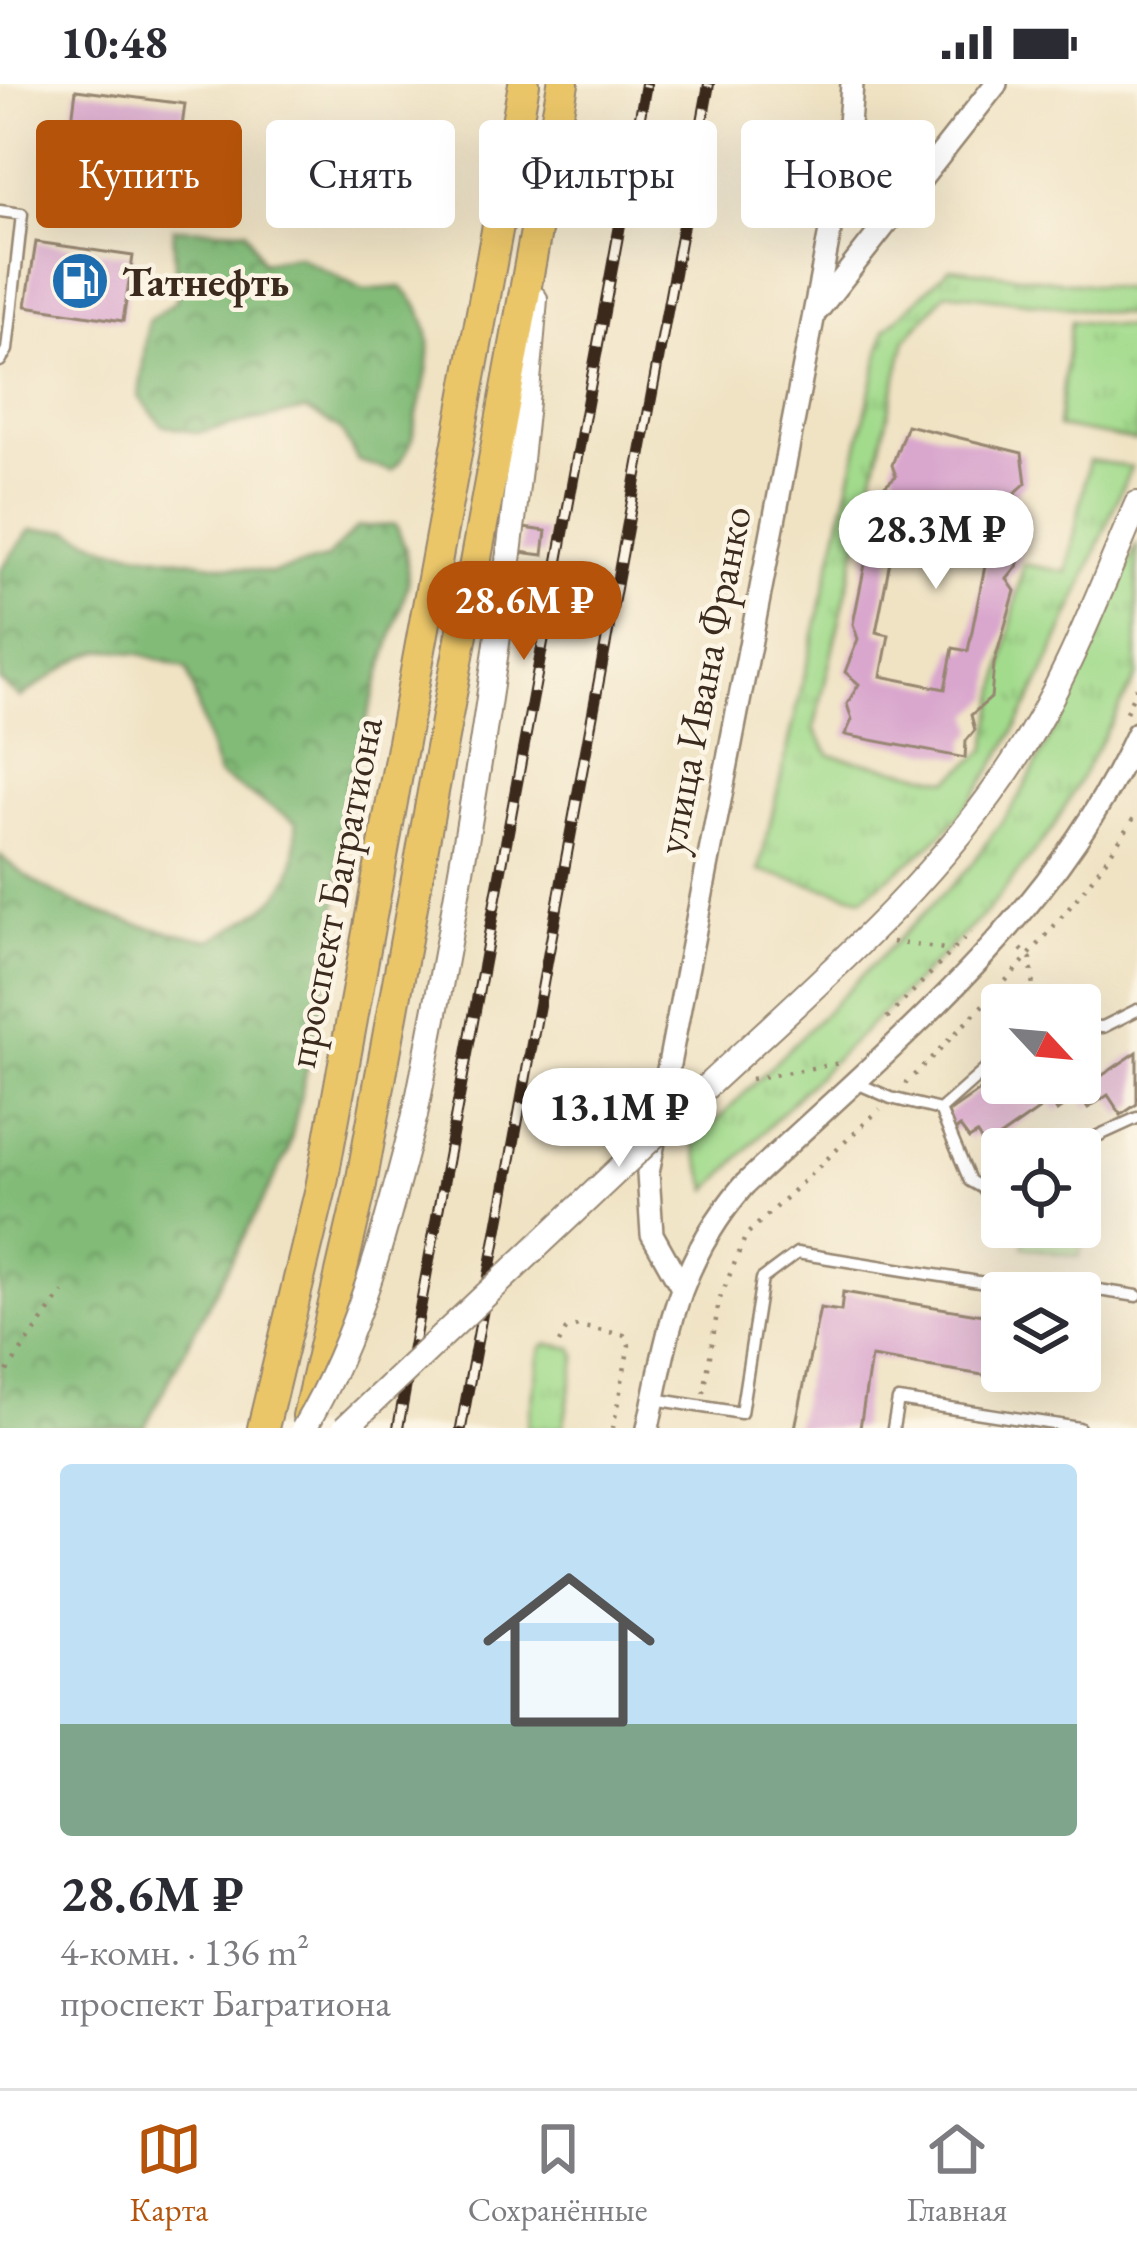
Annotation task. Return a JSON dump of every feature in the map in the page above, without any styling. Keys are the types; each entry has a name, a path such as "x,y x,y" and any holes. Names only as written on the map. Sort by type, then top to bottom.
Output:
{"main road":[{"name":"проспект Багратиона","path":"262,1428 321,1188 524,84"},
{"name":"проспект Багратиона","path":"557,120 563,84"},
{"name":"проспект Багратиона","path":"305,1428 359,1196 537,228"}],"street":[{"name":"улица Ивана Франко","path":"681,1286 652,1234 648,1172 848,138 852,84"},
{"path":"814,316 996,84"},
{"path":"305,1428 337,1372 373,1270 415,1115 464,866 523,460 541,228"},
{"path":"345,1428 921,884 1016,758 1060,681 1137,504"},
{"path":"648,1428 681,1286 713,1222 849,1072 1006,934 1058,872 1091,823 1131,723"}],"lane":[{"path":"0,211 22,214 7,350 0,361"},
{"path":"1101,1027 1137,1010"},
{"path":"849,1072 891,1098 940,1110"},
{"path":"940,1110 981,1073"},
{"path":"940,1110 970,1180 981,1187"},
{"path":"1101,1134 1137,1118"},
{"path":"738,1428 762,1279 796,1253 981,1282"},
{"path":"1101,1290 1137,1296"},
{"path":"654,1399 740,1413"},
{"path":"893,1428 898,1400 1078,1428"}],"path":[{"path":"1131,723 1137,687"},
{"path":"885,941 952,950"},
{"path":"1031,958 1033,984"},
{"path":"750,1079 849,1072"},
{"path":"0,1381 63,1292"},
{"path":"559,1343 566,1330 578,1326 624,1335 629,1345 613,1428"}],"green space":[{"path":"173,228 246,230 262,262 298,256 364,290 401,287 421,313 429,355 410,446 400,461 392,471 358,461 340,429 306,410 197,433 162,425 139,397 148,321 177,300"},
{"path":"950,268 1137,290 1137,316 947,292 906,339 814,729 830,755 949,780 986,750 1023,564 1067,572 1089,460 1131,467 1052,655 1005,748 948,828 863,898 759,871 885,330"},
{"path":"1071,321 1137,328 1137,441 1058,427"},
{"path":"396,525 406,551 408,584 346,786 333,952 288,1152 144,1428 0,1428 0,855 46,888 99,912 212,940 277,896 293,867 296,822 218,775 187,669 114,650 83,657 20,698 0,681 0,570 30,530 69,530 110,548 271,573 326,559 357,527"},
{"path":"1137,544 1137,676 1053,828 987,912 801,1092 709,1190 694,1144 968,869 1020,796 1068,703"},
{"path":"1029,1248 1081,1248 1079,1257"},
{"path":"547,1344 573,1348 577,1355 563,1428 527,1428 541,1348"}],"building":[{"path":"76,90 185,104 183,120 72,120"},
{"name":"Татнефть","path":"36,242 133,256 123,321 26,306"},
{"path":"907,425 1022,453 1026,483 1015,493 1029,516 1017,567 1007,579 1015,591 994,664 991,698 971,715 975,730 966,741 965,758 845,735 852,720 847,704 859,684 845,672 858,639 853,624 871,535 880,523 875,511 883,487 896,476 892,465","holes":["920,499 982,511 975,548 988,551 968,651 953,648 945,689 881,676 889,635 876,632 893,546 910,549"]},
{"path":"523,528 546,531 543,555 520,552"},
{"path":"1137,1052 1137,1104 1121,1115 1108,1095 1101,1100 1101,1076"},
{"path":"981,1090 981,1104 1047,1104 1012,1128 981,1128 981,1140 977,1134 969,1139 960,1127 954,1132 943,1116"},
{"path":"843,1292 981,1315 981,1375 871,1357 860,1428 795,1428 820,1308 841,1311"}],"railway":[{"path":"398,1428 646,84"},
{"path":"461,1428 709,84"}],"place":[{"name":"Татнефть","path":"80,281"}]}
